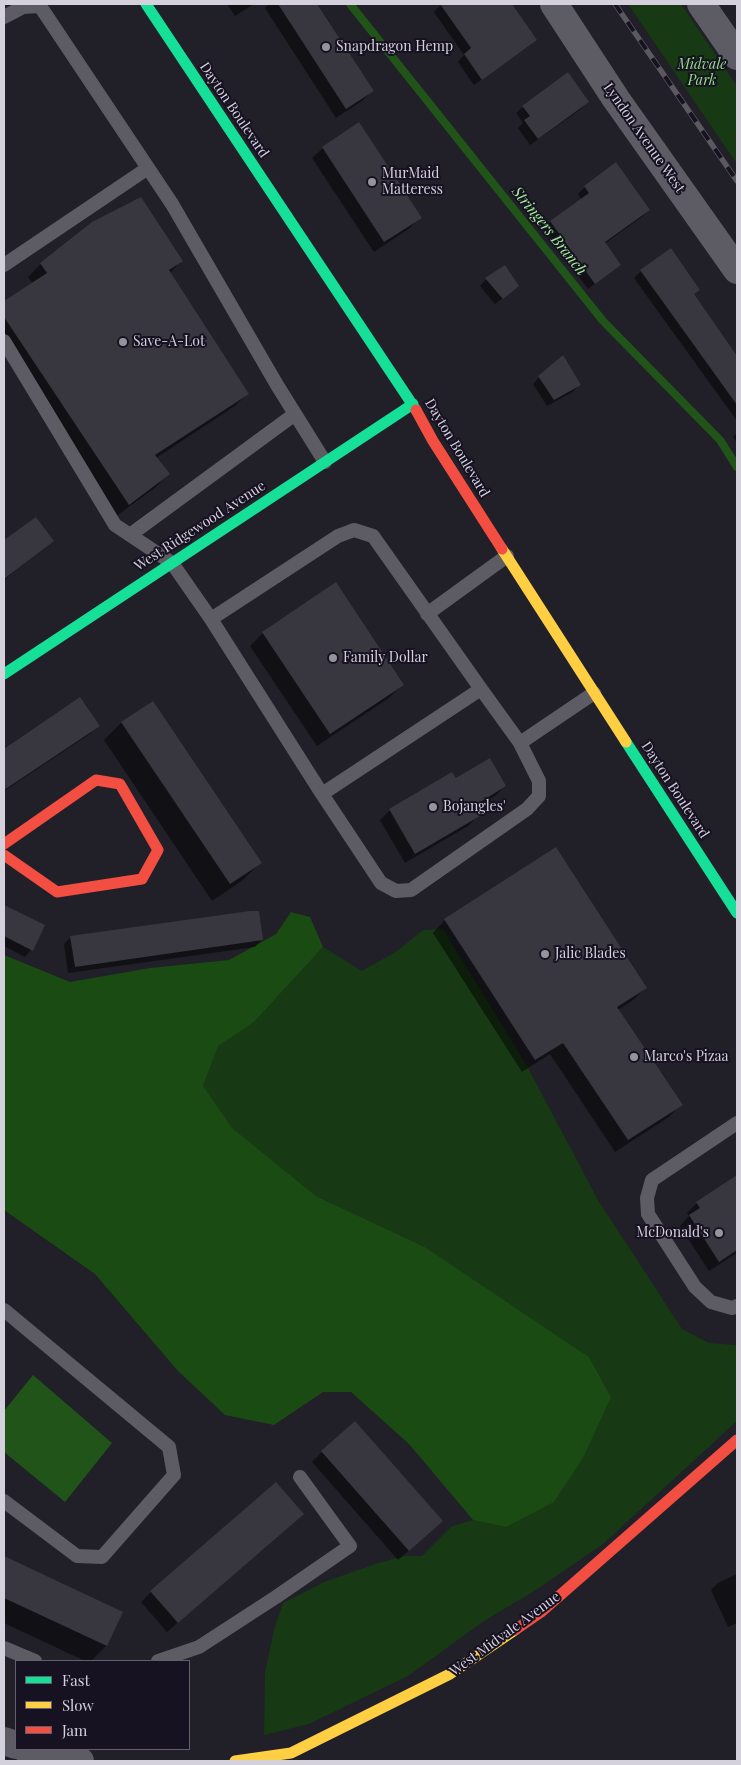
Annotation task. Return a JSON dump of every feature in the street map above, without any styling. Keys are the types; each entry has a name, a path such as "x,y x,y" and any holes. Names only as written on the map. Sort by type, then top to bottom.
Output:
{"street":[{"name":"Dayton Boulevard","path":"146,4 413,404 433,441 737,913"},
{"name":"Lyndon Avenue West","path":"554,4 616,99 737,270"},
{"path":"701,4 737,56"},
{"name":"West Ridgewood Avenue","path":"4,674 413,404"},
{"path":"4,844 96,780 120,784 158,850 142,879 57,892 4,855"},
{"name":"West Midvale Avenue","path":"235,1761 291,1753 450,1674 541,1612 737,1440"},
{"path":"29,1750 80,1761"}],"lane":[{"path":"4,17 23,7 40,6 172,204 325,462"},
{"path":"4,266 148,168"},
{"path":"4,341 115,525 172,562 211,619 381,883 396,890 411,890 527,810 538,796 539,781 520,743 373,536 354,530 338,536 211,619"},
{"path":"130,534 295,414"},
{"path":"427,614 507,556"},
{"path":"322,794 480,689"},
{"path":"520,743 594,692"},
{"path":"737,1123 652,1180 647,1198 648,1214 695,1287 711,1302 732,1308 737,1306"},
{"path":"4,1310 169,1447 174,1475 102,1557 77,1556 4,1501"},
{"path":"161,1660 199,1648 276,1598 350,1546 300,1477"},
{"path":"4,1648 33,1660"}],"green space":[{"name":"Midvale Park","path":"628,4 681,4 737,86 737,164"},
{"path":"443,929 527,1066 598,1200 682,1329 709,1343 737,1345 737,1421 603,1544 536,1590 484,1621 408,1676 309,1724 264,1735 265,1672 274,1630 283,1603 324,1582 378,1563 405,1556 422,1556 452,1526 473,1520 506,1527 611,1397 589,1357 425,1247 316,1196 231,1128 203,1086 217,1046 254,1022 323,947 362,971 397,951 423,930"}],"shaded area":[{"path":"291,912 310,917 323,947 254,1022 218,1046 203,1086 232,1128 316,1196 425,1247 589,1357 611,1397 583,1458 554,1502 506,1527 473,1520 409,1444 351,1392 323,1392 274,1425 225,1415 178,1371 95,1274 4,1210 4,955 70,982 150,968 229,960 276,934"},
{"path":"33,1375 112,1443 65,1502 4,1452 4,1411"}],"building":[{"name":"Snapdragon Hemp","path":"278,4 317,4 374,91 346,109"},
{"path":"440,4 512,4 537,40 482,80 464,54 471,48"},
{"path":"568,72 589,102 538,139 524,120 530,116 522,106"},
{"name":"MurMaid Matteress","path":"359,122 422,218 384,242 322,147"},
{"path":"616,162 650,210 605,242 621,265 595,284 550,221 589,193 584,186"},
{"path":"141,197 183,261 169,270 249,394 155,455 170,474 129,505 4,317 4,301 47,273 40,263 92,222"},
{"path":"671,248 700,290 694,294 737,356 737,405 640,270"},
{"path":"505,265 519,286 503,299 485,278"},
{"path":"563,355 581,385 554,400 538,376"},
{"path":"36,517 54,541 4,579 4,540"},
{"name":"Family Dollar","path":"336,582 404,685 330,734 262,632"},
{"path":"80,697 100,726 4,790 4,749"},
{"path":"153,701 262,863 230,884 121,722"},
{"name":"Bojangles'","path":"490,758 506,786 474,806 480,816 415,854 389,809 452,772 456,778"},
{"name":"Jalic Blades","path":"556,847 647,988 617,1007 683,1105 628,1140 563,1043 535,1060 444,919"},
{"path":"4,905 45,925 33,951 4,936"},
{"path":"259,911 263,940 75,967 70,936"},
{"name":"McDonald's","path":"737,1175 737,1250 719,1262 689,1215 700,1208 696,1202"},
{"path":"355,1421 443,1521 409,1551 321,1451"},
{"path":"276,1482 304,1514 178,1623 150,1591"},
{"path":"4,1556 123,1612 107,1646 4,1598"}],"waterway":[{"name":"Stringers Branch","path":"350,4 603,321 720,440 737,467"}],"railway":[{"path":"615,4 737,181"}],"traffic: fast":[{"path":"146,4 416,410"},
{"path":"4,674 413,404"},
{"path":"626,742 737,913"}],"traffic: slow":[{"path":"502,549 626,742"},
{"path":"235,1761 291,1753 450,1674 515,1630"}],"traffic: jam":[{"path":"416,410 433,441 502,549"},
{"path":"4,844 96,780 120,784 158,850 142,879 57,892 4,855"},
{"path":"515,1630 541,1612 737,1440"}],"place":[{"name":"Snapdragon Hemp","path":"326,47"},
{"name":"MurMaid Matteress","path":"372,182"},
{"name":"Save-A-Lot","path":"123,342"},
{"name":"Family Dollar","path":"333,658"},
{"name":"Bojangles'","path":"433,807"},
{"name":"Jalic Blades","path":"545,954"},
{"name":"Marco's Pizaa","path":"634,1057"},
{"name":"McDonald's","path":"719,1233"}]}
